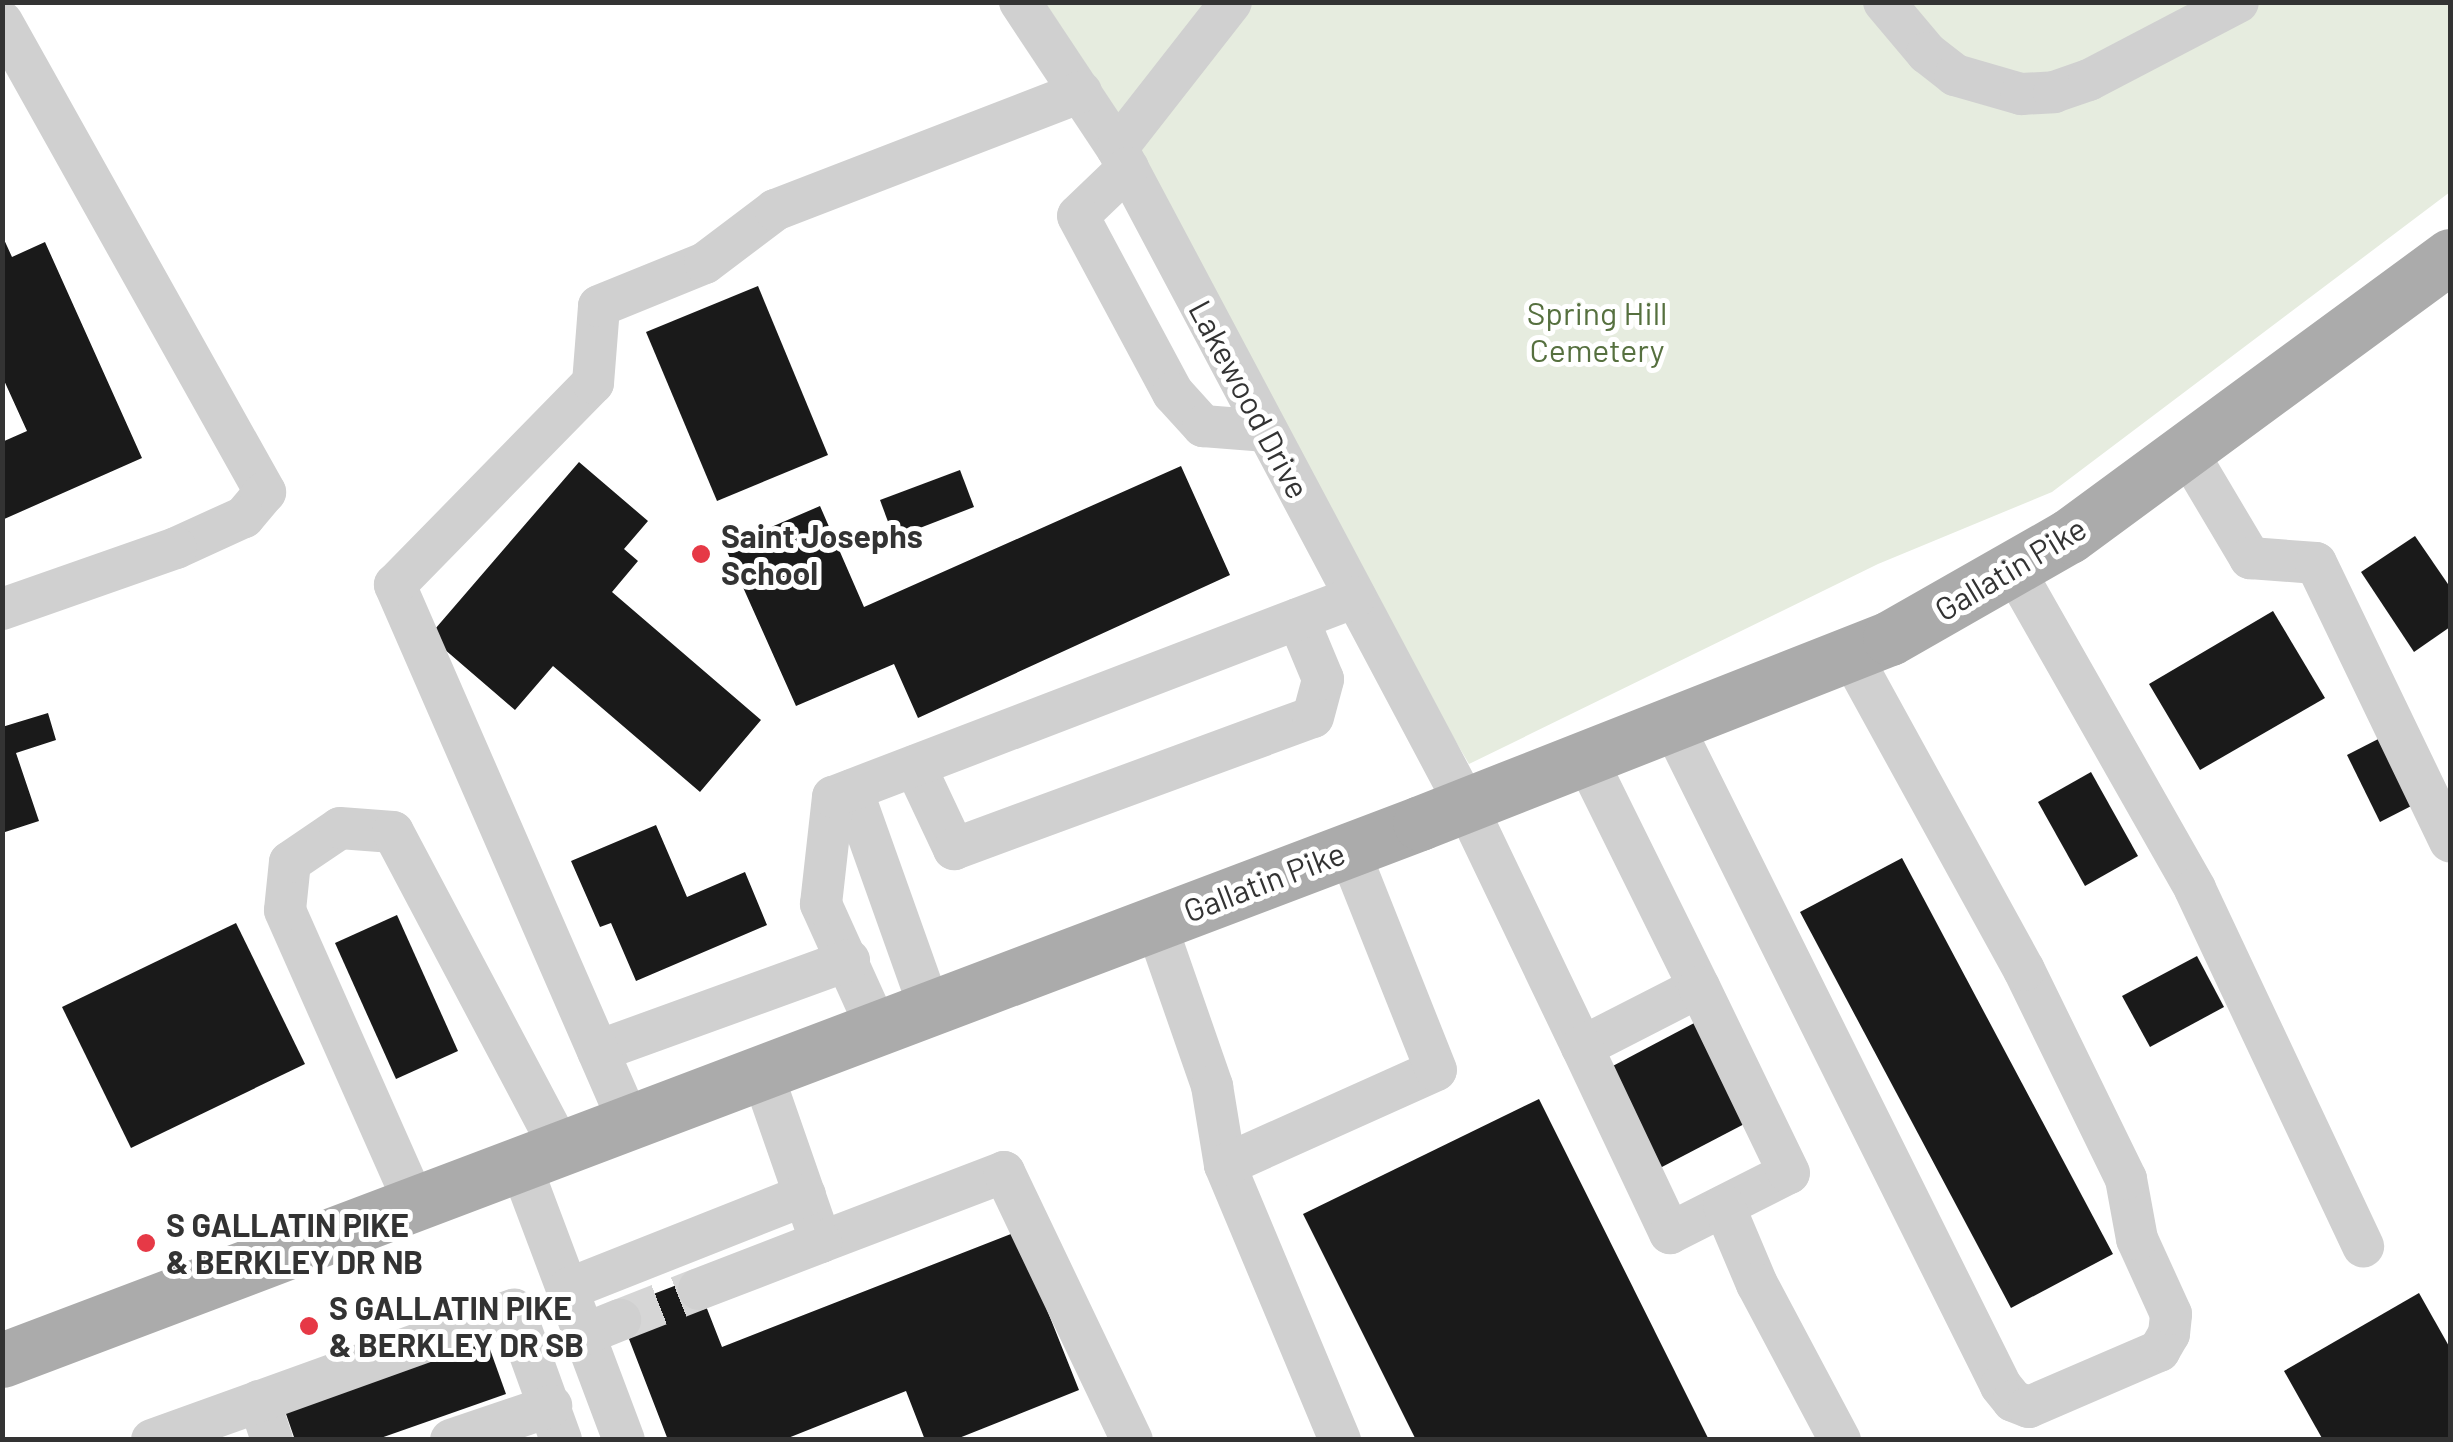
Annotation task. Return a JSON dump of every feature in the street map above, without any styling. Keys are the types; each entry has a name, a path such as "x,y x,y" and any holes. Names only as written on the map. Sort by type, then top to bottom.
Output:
{"main road":[{"name":"Gallatin Pike","path":"2,1360 539,1153 1466,805 1890,638 2069,536 2450,256"}],"street":[{"path":"2,609 176,548 244,518 265,492 3,22 33,2"},
{"name":"Lakewood Drive","path":"1020,2 1123,158 1466,805 1670,1233 1724,1206"},
{"path":"1232,2 1078,216 1173,393 1202,426 1267,431"},
{"path":"1884,2 1927,53 1954,74 2021,94 2054,92 2089,80 2238,2"},
{"path":"628,1120 395,585 593,383 599,306 705,263 776,210 1081,92"},
{"path":"2186,450 2250,558 2316,563 2450,841"},
{"path":"2013,568 2195,889 2363,1246"},
{"path":"876,1026 821,904 833,797 1355,597"},
{"path":"915,766 954,849 1313,717 1323,678 1298,619"},
{"path":"1672,724 2000,1386 2012,1401 2029,1407 2160,1351 2169,1334 2171,1314 2136,1239 2126,1178 2024,970 1850,654"},
{"path":"1586,758 1788,1174 1724,1206 1758,1284 1840,1440"},
{"path":"852,790 929,1006"},
{"path":"415,1204 284,910 290,862 340,828 393,832 539,1153 568,1290 602,1327 624,1440"},
{"path":"1225,1166 1436,1070 1348,849"},
{"path":"1156,922 1212,1086 1225,1166 1340,1440"},
{"path":"598,1051 848,960"},
{"path":"1582,1047 1699,986"},
{"path":"761,1070 822,1242"},
{"path":"699,1290 1004,1172 1132,1440"},
{"path":"568,1290 805,1195"},
{"path":"157,1439 265,1420 514,1310 556,1423 451,1440"}],"green space":[{"name":"Spring Hill Cemetery","path":"1020,3 2450,3 2450,192 2052,492 1878,564 1469,764"}],"building":[{"path":"2,235 12,257 45,242 142,458 2,520 2,442 27,431 2,376"},
{"path":"758,286 828,455 717,501 646,332"},
{"path":"579,462 648,521 624,549 638,561 612,592 761,720 700,792 553,666 515,710 429,636"},
{"path":"1181,466 1230,575 918,718 894,664 796,706 725,547 820,506 864,607"},
{"path":"960,470 974,507 894,538 880,500"},
{"path":"2415,536 2450,587 2450,627 2414,652 2361,572"},
{"path":"2273,611 2325,698 2200,770 2149,684"},
{"path":"48,713 56,740 16,753 39,821 2,833 2,727"},
{"path":"2388,734 2421,801 2380,822 2347,755"},
{"path":"2091,772 2138,856 2085,886 2038,802"},
{"path":"656,825 687,897 745,872 767,925 636,981 611,923 600,927 571,861"},
{"path":"1902,858 2113,1254 2011,1308 1800,912"},
{"path":"397,915 458,1051 396,1079 335,943"},
{"path":"236,923 305,1064 131,1148 62,1007"},
{"path":"2197,956 2224,1007 2150,1047 2122,996"},
{"path":"1698,1021 1750,1121 1660,1168 1609,1068"},
{"path":"1539,1099 1709,1440 1416,1440 1303,1214"},
{"path":"1016,1232 1079,1390 954,1440 925,1440 906,1391 783,1440 668,1440 617,1308 695,1278 722,1347"},
{"path":"2419,1293 2450,1348 2450,1440 2323,1440 2284,1371"},
{"path":"487,1341 506,1394 375,1440 295,1440 285,1411"}],"tunnel":[{"path":"620,1320 699,1289"}],"place":[{"name":"Saint Josephs School","path":"701,554"},
{"name":"S GALLATIN PIKE & BERKLEY DR NB","path":"146,1243"},
{"name":"S GALLATIN PIKE & BERKLEY DR SB","path":"309,1326"}]}
